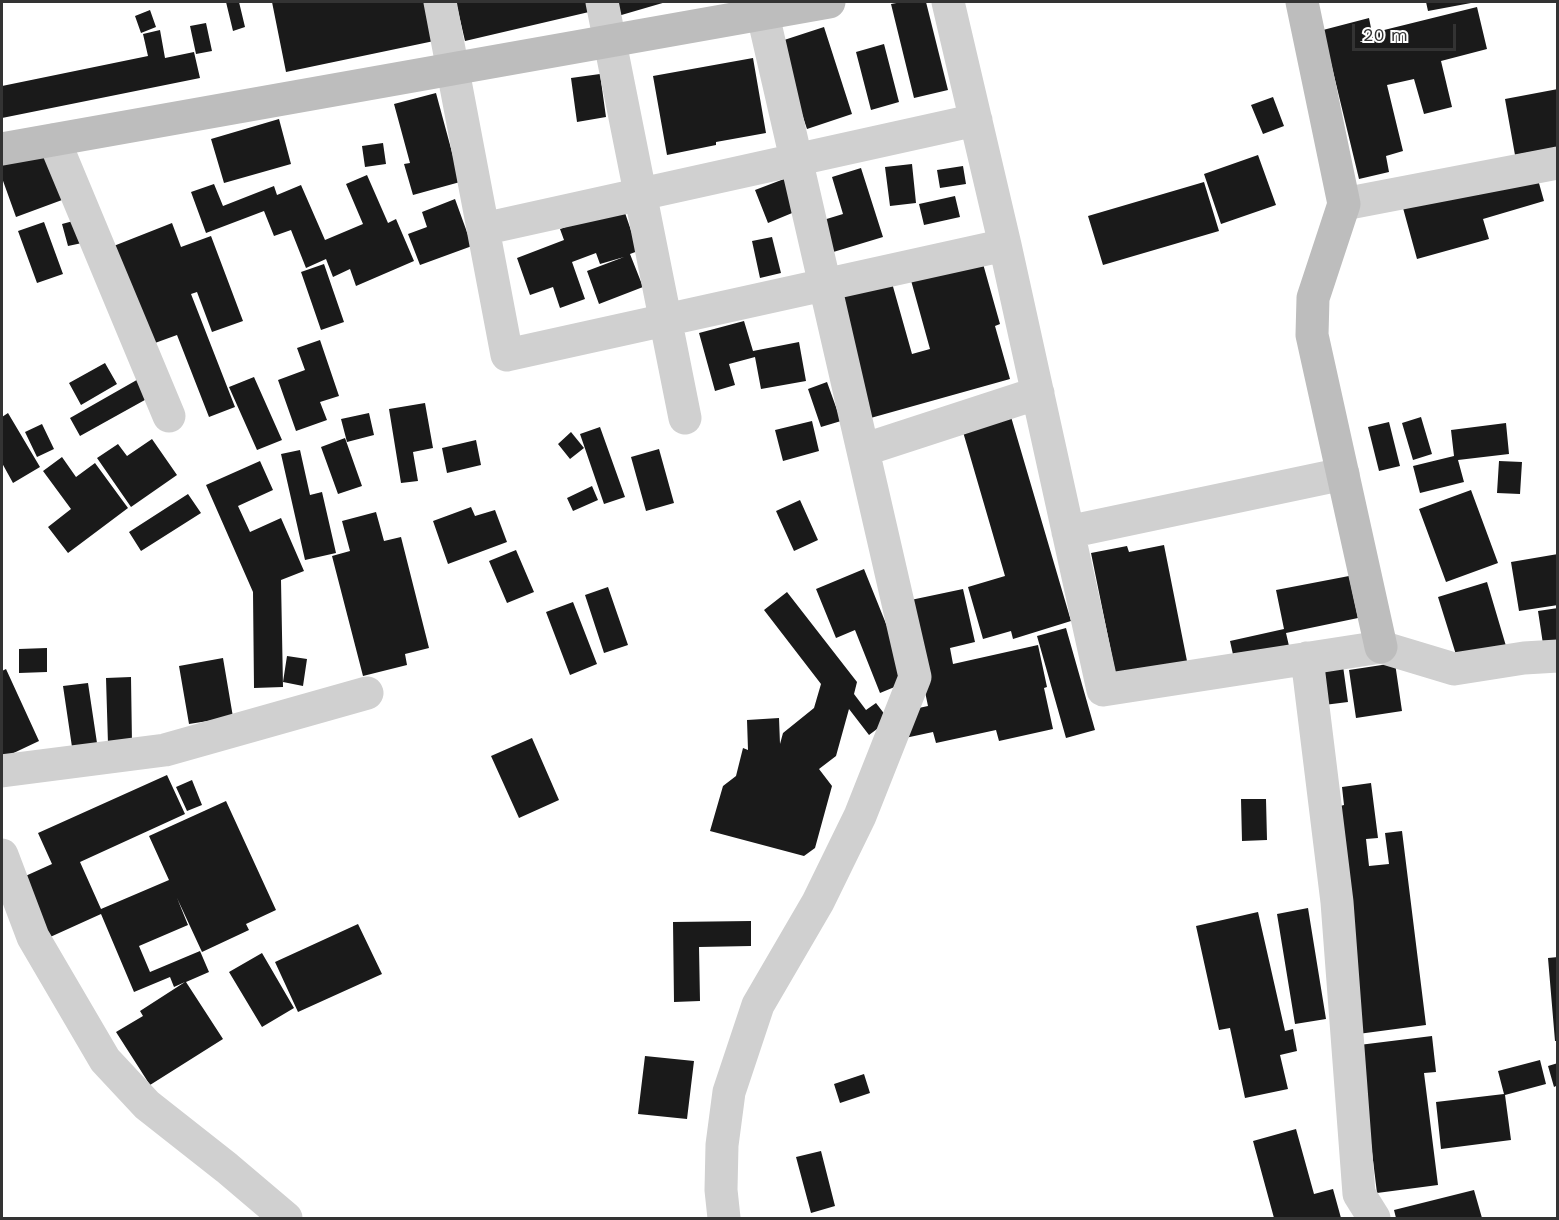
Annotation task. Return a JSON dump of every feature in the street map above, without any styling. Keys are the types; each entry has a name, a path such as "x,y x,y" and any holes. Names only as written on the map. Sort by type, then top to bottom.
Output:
{"street":[{"path":"440,2 507,355 1005,245"},
{"path":"602,2 685,418"},
{"path":"2,149 609,41 762,7 829,2"},
{"path":"948,2 1005,245 1103,690 1382,647 1454,669 1524,658 1557,656"},
{"path":"1302,2 1344,204 1312,298 1312,335 1382,647"},
{"path":"724,1218 721,1190 722,1145 729,1092 758,1005 818,902 854,826 915,677 762,7"},
{"path":"483,229 976,120"},
{"path":"54,140 169,416"},
{"path":"1344,204 1557,163"},
{"path":"864,450 1038,393"},
{"path":"1068,532 1343,474"},
{"path":"1307,658 1337,902 1359,1194 1374,1218"},
{"path":"2,771 165,750 367,693"},
{"path":"2,855 33,937 105,1060 147,1105 286,1218"}],"building":[{"path":"226,2 239,2 245,27 233,31"},
{"path":"272,2 425,2 434,41 286,72"},
{"path":"456,2 587,2 589,12 465,41"},
{"path":"614,2 666,2 618,16"},
{"path":"926,2 948,90 914,98 891,4"},
{"path":"1426,2 1471,2 1471,3 1428,11"},
{"path":"1477,7 1487,49 1441,61 1452,107 1424,114 1414,79 1387,85 1403,151 1386,156 1389,172 1359,179 1323,30 1369,18 1372,33"},
{"path":"150,10 156,27 141,33 135,16"},
{"path":"206,23 212,51 196,54 190,26"},
{"path":"824,27 852,114 807,129 778,42"},
{"path":"160,30 165,58 194,52 200,78 2,118 2,86 148,56 143,34"},
{"path":"884,44 899,102 871,110 856,52"},
{"path":"753,58 766,133 716,142 716,145 667,155 653,76"},
{"path":"600,74 606,117 577,122 571,78"},
{"path":"1558,89 1558,147 1515,155 1505,99"},
{"path":"436,93 460,182 413,195 404,164 410,163 394,104"},
{"path":"1273,97 1284,126 1263,134 1251,105"},
{"path":"279,119 291,164 224,183 211,139"},
{"path":"383,143 386,164 365,167 362,146"},
{"path":"43,149 62,200 16,217 2,178 2,165"},
{"path":"1258,155 1276,205 1221,224 1204,174"},
{"path":"912,164 916,203 890,206 885,167"},
{"path":"963,166 966,184 940,188 937,170"},
{"path":"861,168 883,237 830,253 820,221 843,214 832,177"},
{"path":"1535,169 1544,201 1483,219 1489,239 1417,259 1403,208"},
{"path":"367,175 388,223 396,219 414,261 356,286 350,269 333,277 326,259 306,268 291,230 274,236 264,211 206,233 191,192 214,184 223,206 274,186 277,195 301,185 325,240 363,224 346,184"},
{"path":"784,179 797,211 768,223 755,190"},
{"path":"1204,182 1219,231 1103,265 1088,216"},
{"path":"955,196 960,217 924,225 919,204"},
{"path":"455,199 472,246 420,265 408,234 427,227 422,212"},
{"path":"623,207 638,251 630,254 643,287 599,304 587,271 624,257 600,264 596,253 572,262 585,299 560,308 553,287 530,295 517,258 564,240 560,229"},
{"path":"77,220 82,243 68,246 62,224"},
{"path":"44,222 63,274 37,283 18,231"},
{"path":"172,223 181,247 211,236 243,321 212,332 197,292 191,294 235,407 209,417 177,335 144,347 106,249"},
{"path":"772,237 781,273 760,278 752,241"},
{"path":"978,246 1000,324 995,326 1010,379 867,419 834,299 892,283 912,354 930,349 907,266"},
{"path":"324,264 344,322 321,330 301,272"},
{"path":"744,321 753,351 799,342 806,381 761,389 755,357 729,364 735,385 715,391 699,333"},
{"path":"320,340 339,396 320,402 327,420 296,431 278,380 305,370 297,348"},
{"path":"105,363 117,384 81,405 69,383"},
{"path":"142,377 152,396 80,436 70,418"},
{"path":"254,377 282,440 257,450 229,387"},
{"path":"827,382 841,421 821,427 808,389"},
{"path":"425,403 433,448 413,452 418,481 401,483 389,409"},
{"path":"1009,410 1071,621 1013,639 1011,631 983,639 968,587 1005,576 961,425"},
{"path":"8,413 40,467 13,483 2,463 2,417"},
{"path":"369,413 374,435 347,442 341,419"},
{"path":"1421,417 1432,454 1413,460 1402,423"},
{"path":"812,421 819,451 783,461 775,430"},
{"path":"1389,422 1400,466 1379,471 1368,427"},
{"path":"1506,423 1509,454 1458,460 1464,482 1420,493 1413,466 1454,456 1451,430"},
{"path":"42,424 54,449 37,457 25,432"},
{"path":"600,427 625,497 604,504 580,434"},
{"path":"571,432 584,448 570,459 558,444"},
{"path":"345,438 362,486 338,494 321,447"},
{"path":"152,439 177,475 131,507 97,458 118,444 127,456"},
{"path":"476,440 481,465 447,473 442,448"},
{"path":"659,449 674,503 646,511 631,457"},
{"path":"300,450 310,495 322,492 336,553 305,560 281,454"},
{"path":"62,457 76,477 95,463 128,508 68,553 48,527 71,509 43,471"},
{"path":"260,461 273,490 238,506 250,532 281,518 304,571 281,580 283,687 254,688 253,592 206,485"},
{"path":"1499,461 1522,462 1520,494 1497,493"},
{"path":"592,486 598,500 573,511 567,498"},
{"path":"1471,490 1498,563 1446,582 1419,509"},
{"path":"188,494 201,513 141,551 129,532"},
{"path":"800,500 818,540 794,551 776,511"},
{"path":"471,507 475,516 495,510 507,542 448,564 433,521"},
{"path":"376,512 384,541 401,537 429,648 405,654 407,665 363,676 332,556 350,551 342,521"},
{"path":"1164,545 1187,661 1116,676 1091,553 1127,546 1129,552"},
{"path":"516,550 534,592 507,603 489,561"},
{"path":"1558,554 1558,605 1519,611 1511,562"},
{"path":"864,569 909,681 880,693 855,630 836,638 816,589"},
{"path":"1349,576 1358,618 1286,633 1289,646 1234,659 1230,641 1284,629 1276,590"},
{"path":"1487,582 1506,646 1458,661 1438,597"},
{"path":"608,587 628,645 604,653 585,595"},
{"path":"963,589 975,642 950,648 953,664 1038,645 1053,729 999,741 996,730 936,743 933,732 905,738 900,712 928,706 906,601"},
{"path":"787,592 857,682 854,694 866,710 876,703 889,720 869,735 849,709 836,756 819,769 832,786 815,848 804,856 710,831 723,786 736,776 743,748 748,750 747,720 779,718 780,744 783,733 814,708 821,684 764,610"},
{"path":"573,602 597,664 570,675 546,612"},
{"path":"1558,608 1558,642 1543,644 1538,611"},
{"path":"1066,628 1095,730 1066,738 1037,636"},
{"path":"47,648 47,672 19,673 19,649"},
{"path":"287,656 307,659 303,686 283,682"},
{"path":"223,658 233,717 189,724 179,666"},
{"path":"1395,663 1402,711 1356,718 1349,670"},
{"path":"1343,666 1348,702 1324,705 1319,670"},
{"path":"6,669 39,741 3,758 2,671"},
{"path":"131,677 132,744 108,744 106,678"},
{"path":"88,683 97,743 72,747 63,686"},
{"path":"532,738 559,800 519,818 491,756"},
{"path":"167,775 185,814 80,862 101,909 169,880 149,836 226,801 276,910 246,924 249,930 202,952 177,898 188,925 139,946 150,972 200,951 209,972 186,982 223,1039 150,1085 116,1032 143,1016 140,1011 185,982 174,987 170,977 134,992 101,914 48,938 21,878 52,864 38,833"},
{"path":"192,780 202,805 187,811 176,787"},
{"path":"1371,783 1378,838 1366,839 1369,866 1389,864 1385,833 1402,831 1426,1025 1358,1034 1340,806 1344,805 1342,787"},
{"path":"1241,799 1266,799 1267,840 1242,841"},
{"path":"1308,908 1326,1019 1295,1024 1277,914"},
{"path":"1258,912 1285,1031 1293,1029 1297,1051 1280,1055 1288,1089 1245,1098 1230,1028 1219,1030 1196,926"},
{"path":"751,921 751,946 699,947 700,1001 674,1002 673,922"},
{"path":"358,924 382,974 298,1012 275,962"},
{"path":"262,953 294,1008 262,1027 229,972"},
{"path":"1558,957 1558,1041 1555,1041 1548,958"},
{"path":"1432,1036 1436,1072 1424,1073 1438,1185 1377,1193 1359,1045"},
{"path":"645,1056 694,1061 687,1119 638,1114"},
{"path":"1540,1060 1546,1084 1505,1095 1511,1140 1441,1149 1436,1102 1504,1094 1498,1071"},
{"path":"1558,1063 1558,1085 1554,1087 1548,1066"},
{"path":"864,1074 870,1093 840,1103 834,1084"},
{"path":"1296,1129 1314,1194 1333,1189 1341,1218 1274,1218 1253,1141"},
{"path":"821,1151 835,1206 811,1213 796,1157"},
{"path":"1474,1190 1482,1218 1396,1218 1394,1210"}]}
